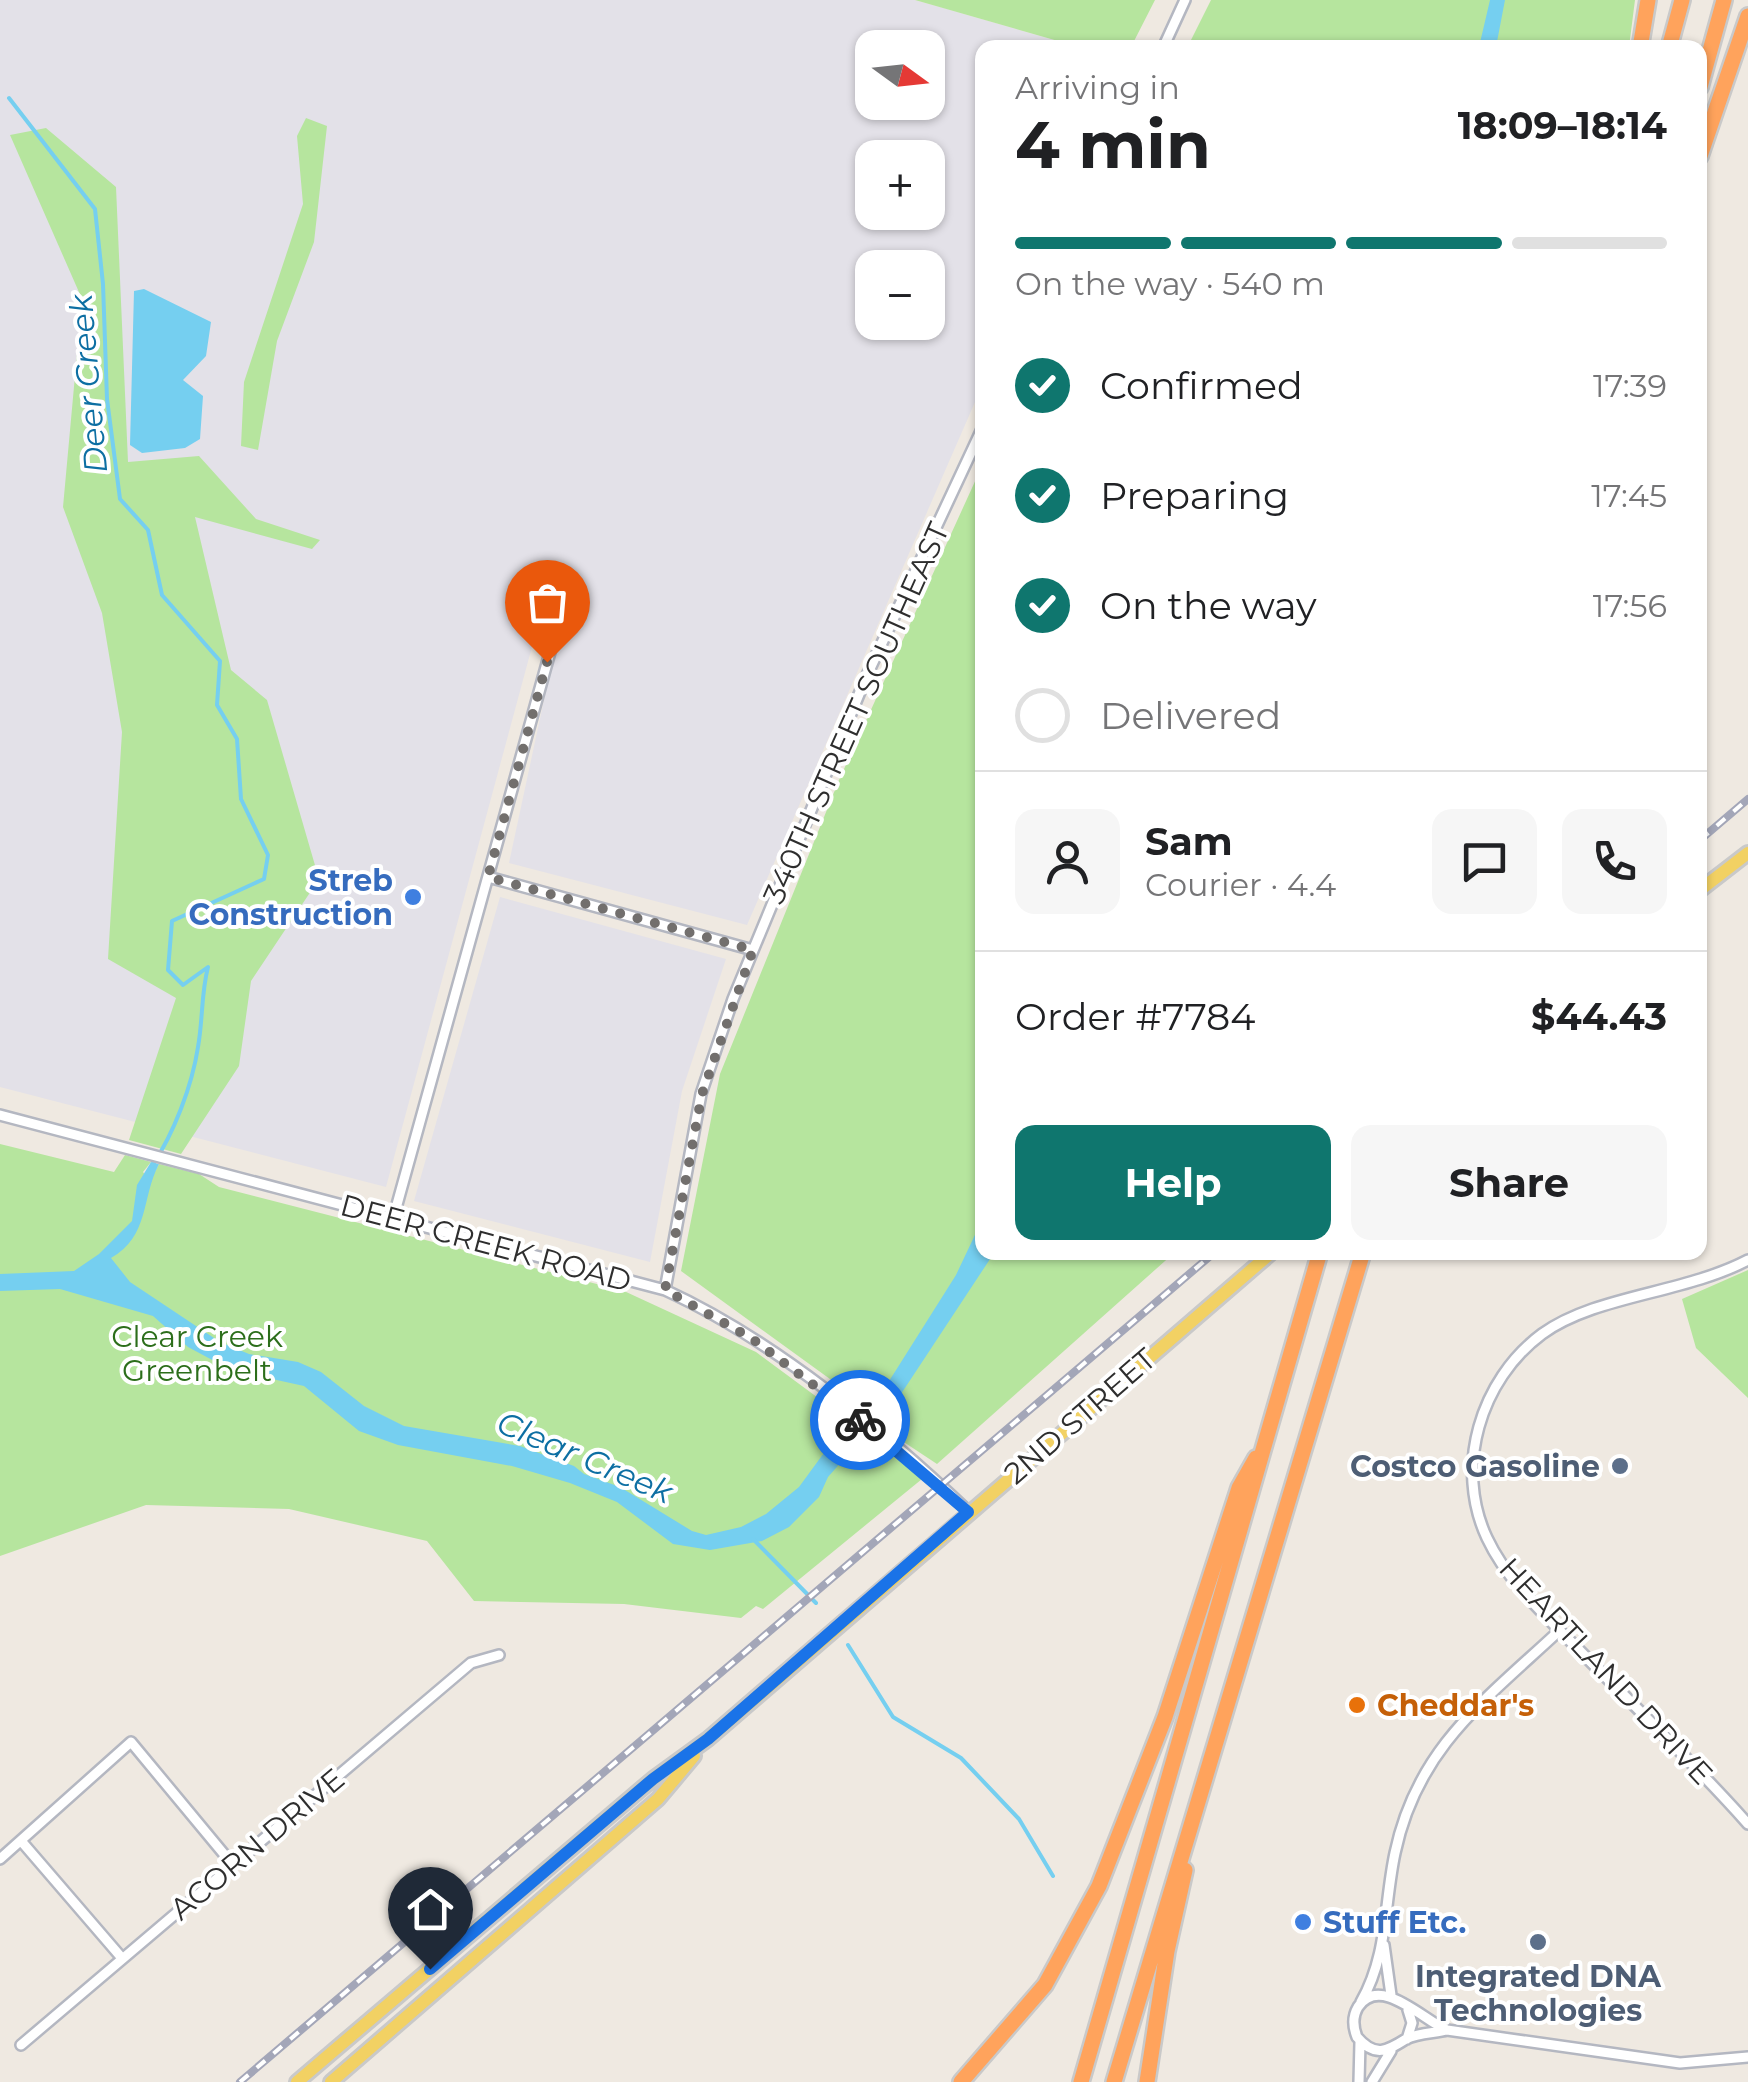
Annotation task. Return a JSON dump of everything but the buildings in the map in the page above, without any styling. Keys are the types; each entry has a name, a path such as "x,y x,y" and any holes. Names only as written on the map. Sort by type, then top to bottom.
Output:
{"highway":[{"path":"1641,40 1648,0"},
{"path":"1672,40 1682,0"},
{"path":"1707,62 1724,0"},
{"path":"1707,136 1748,16"},
{"path":"1080,2082 1318,1260"},
{"path":"1114,2082 1361,1260"},
{"path":"961,2082 1044,1985 1082,1924 1165,1717 1239,1488 1270,1432"},
{"path":"1148,2082 1166,1950 1213,1744"}],"main road":[{"path":"1707,885 1748,853"},
{"name":"2ND STREET","path":"297,2082 653,1779 708,1739 1263,1260"},
{"name":"2ND STREET","path":"331,2082 658,1799 708,1739"}],"street":[{"path":"1167,40 1185,0"},
{"name":"340TH STREET SOUTHEAST","path":"665,1290 702,1094 753,950 867,676 975,445"},
{"path":"393,1219 567,591"},
{"path":"488,877 753,950"},
{"name":"DEER CREEK ROAD","path":"0,1115 665,1290 751,1338 890,1443 968,1512"},
{"name":"HEARTLAND DRIVE","path":"1748,1260 1699,1282 1599,1306 1560,1322 1519,1355 1491,1393 1474,1455 1480,1520 1500,1560 1560,1630 1748,1824"},
{"path":"1359,2082 1360,2042 1354,2026 1357,2008 1370,1985 1384,1942 1393,1859 1419,1778 1462,1721 1560,1630"},
{"name":"ACORN DRIVE","path":"22,2044 472,1663 499,1655"},
{"path":"0,1858 22,1842 97,1768 131,1742 233,1865"},
{"path":"22,1842 122,1957"},
{"path":"1384,1942 1392,1995"},
{"path":"1357,2008 1372,1996 1392,1995 1448,2030"},
{"path":"1407,2007 1412,2023 1407,2039"},
{"path":"1372,2082 1392,2050 1407,2039 1448,2030 1680,2064 1748,2056"},
{"path":"1360,2042 1374,2051 1392,2050"}],"shaded area":[{"path":"0,0 915,0 1055,40 975,40 975,402 747,925 509,863 571,574 553,569 386,1187 0,1087"},
{"path":"500,897 726,959 682,1091 650,1262 414,1201"}],"green space":[{"path":"915,0 1155,0 1135,40 1055,40"},
{"path":"1211,0 1635,0 1630,40 1191,40"},
{"path":"306,118 327,126 314,242 277,341 258,450 241,446 244,382 303,204 297,136"},
{"path":"46,128 116,187 128,462 199,456 256,519 320,540 312,549 195,517 231,670 267,700 319,879 251,981 239,1066 181,1154 129,1140 176,998 108,959 122,732 102,613 63,507 82,299 10,135"},
{"path":"975,481 975,1260 1166,1260 937,1464 875,1423 881,1416 681,1271 720,1074 839,780"},
{"name":"Clear Creek Greenbelt","path":"0,1144 114,1172 125,1155 151,1162 143,1172 150,1181 159,1164 199,1174 219,1187 624,1291 756,1352 848,1420 842,1429 858,1441 865,1433 922,1479 763,1609 756,1606 741,1618 624,1604 474,1601 427,1541 289,1509 146,1505 0,1556"},
{"path":"1748,1270 1748,1398 1696,1348 1682,1299"}],"water":[{"path":"1490,0 1505,0 1497,40 1481,40"},
{"path":"144,289 211,322 206,356 183,380 203,396 200,439 185,448 142,453 130,445 134,291"},
{"path":"151,1162 159,1164 139,1228 124,1249 111,1258 130,1282 220,1342 249,1354 298,1362 321,1372 364,1406 404,1426 520,1446 574,1466 706,1535 741,1527 766,1514 799,1487 848,1420 879,1397 956,1275 975,1235 975,1260 989,1260 899,1397 828,1477 819,1497 789,1527 762,1541 710,1550 673,1544 617,1502 570,1483 512,1466 398,1445 359,1431 304,1386 231,1370 188,1347 153,1316 60,1289 0,1291 0,1274 74,1271 99,1254 132,1221 137,1185"}],"waterway":[{"name":"Deer Creek","path":"9,98 95,209 103,284 107,399 120,499 148,530 162,595 220,661 217,705 237,739 241,799 268,855 264,879 172,921 168,970 183,985 208,967 200,1037 187,1093 152,1166"},
{"path":"753,1539 816,1603"},
{"path":"848,1645 893,1717 961,1758 1019,1819 1053,1876"}],"railway":[{"path":"1707,834 1748,799"},
{"path":"240,2082 1206,1260"}],"way so far":[{"path":"547,662 488,877 753,950 702,1094 665,1290 751,1338 860,1420"}],"place":[{"name":"Streb Construction","path":"413,897"},
{"name":"Costco Gasoline","path":"1620,1466"},
{"name":"Cheddar's","path":"1357,1705"},
{"name":"Stuff Etc.","path":"1303,1922"},
{"name":"Integrated DNA Technologies","path":"1538,1942"}],"route":[{"path":"430,1969 653,1779 708,1739 968,1512 940,1484 860,1420"}],"water label":[{"name":"Clear Creek","path":"585,1457"}]}
